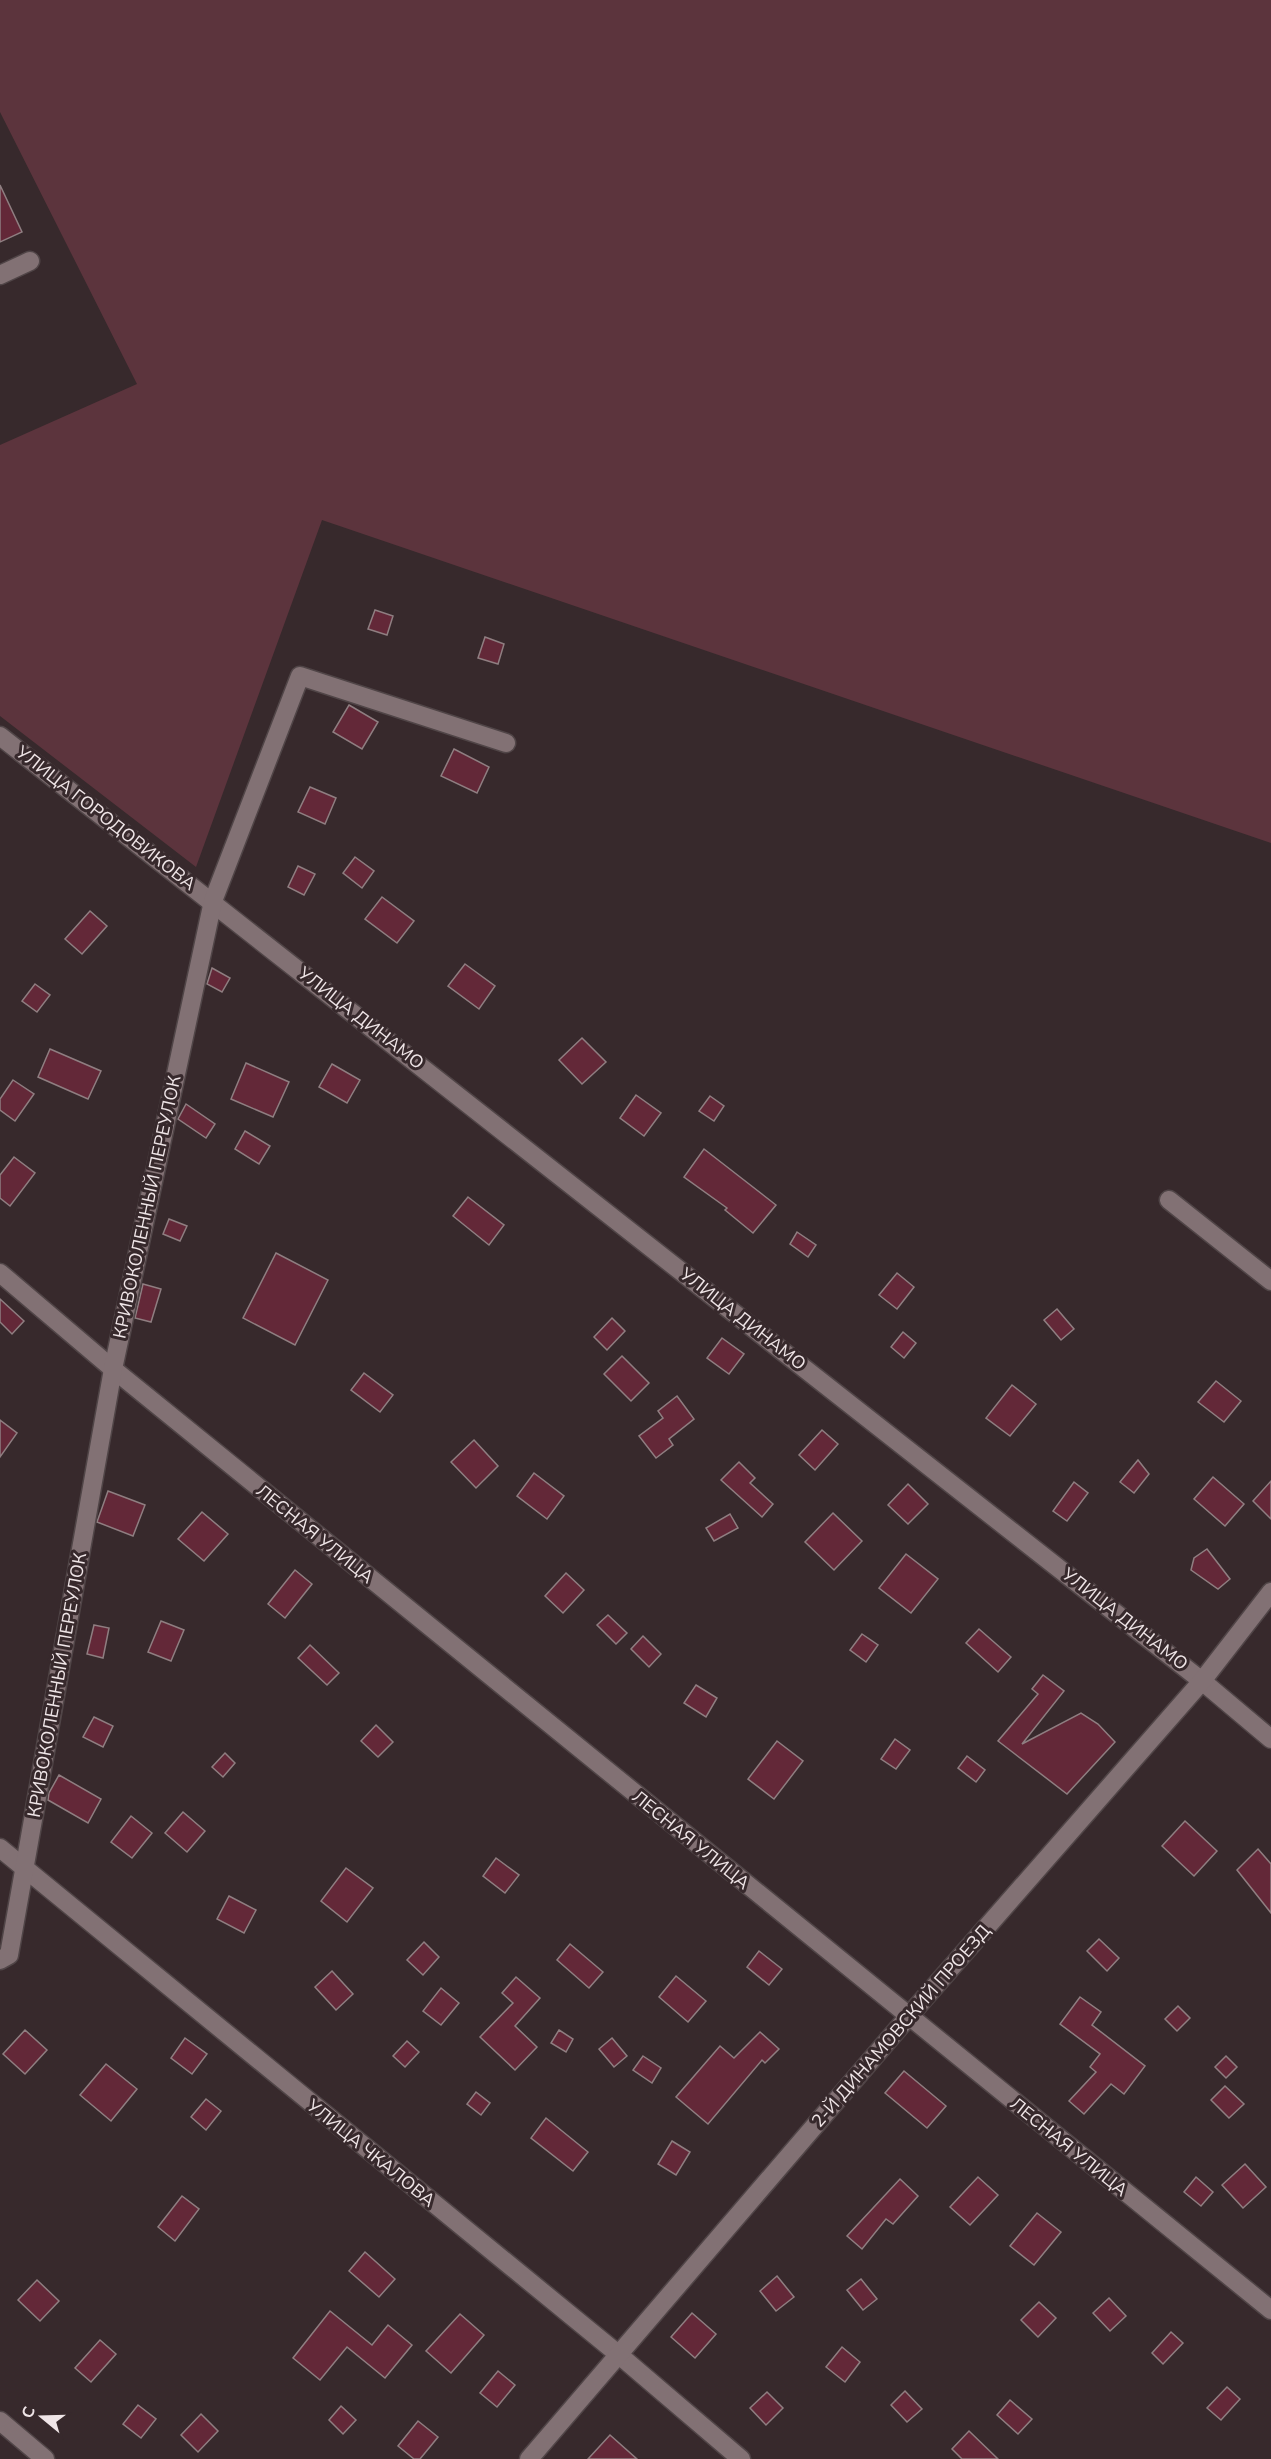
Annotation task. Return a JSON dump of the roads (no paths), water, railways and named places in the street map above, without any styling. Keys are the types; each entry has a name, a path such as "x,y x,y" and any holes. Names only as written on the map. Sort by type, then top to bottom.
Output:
{"street":[{"path":"0,275 30,261"},
{"name":"КРИВОКОЛЕННЫЙ ПЕРЕУЛОК","path":"0,1960 9,1955 113,1370 213,901 300,676 506,743"},
{"name":"УЛИЦА ГОРОДОВИКОВА","path":"0,736 213,901"},
{"name":"УЛИЦА ДИНАМО","path":"213,901 1202,1681 1271,1739"},
{"path":"1169,1200 1271,1281"},
{"name":"ЛЕСНАЯ УЛИЦА","path":"0,1273 113,1370 1271,2310"},
{"name":"2-Й ДИНАМОВСКИЙ ПРОЕЗД","path":"529,2459 908,2017 1202,1681 1271,1592"},
{"name":"УЛИЦА ЧКАЛОВА","path":"0,1848 618,2354 741,2459"},
{"path":"0,2421 45,2459"}]}
